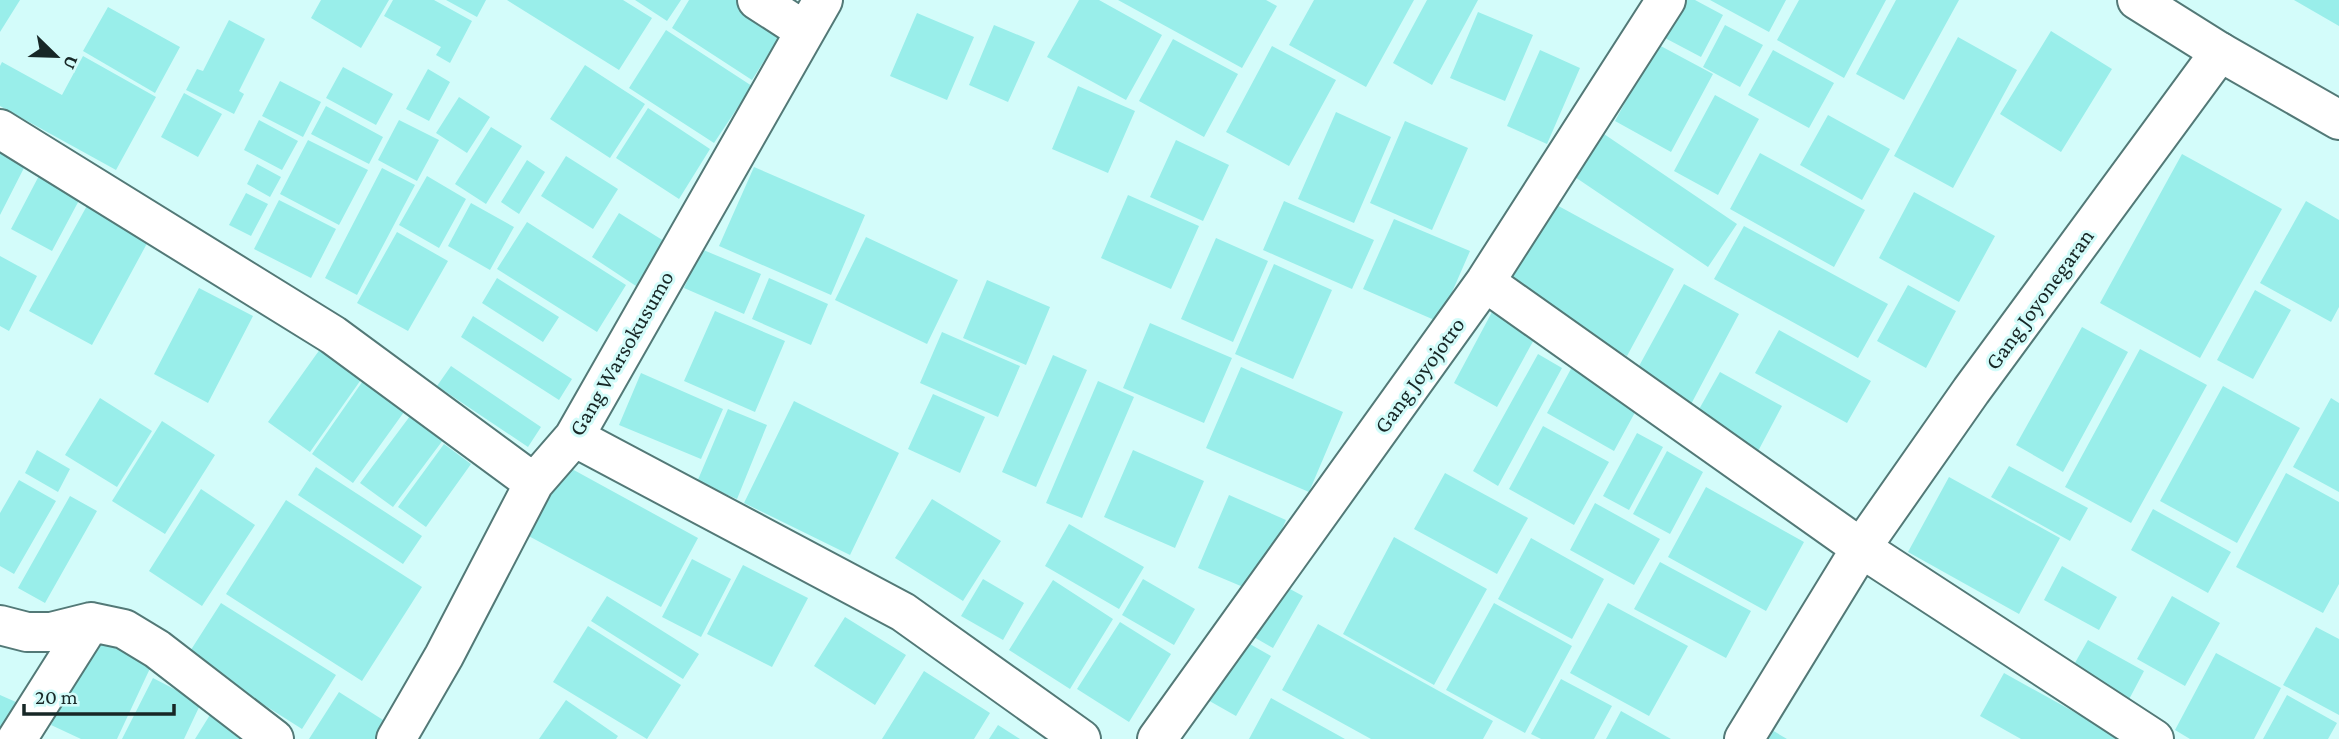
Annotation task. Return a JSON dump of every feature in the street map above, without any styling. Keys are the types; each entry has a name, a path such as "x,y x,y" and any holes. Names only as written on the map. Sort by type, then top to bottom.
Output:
{"street":[{"path":"757,0 814,15"},
{"name":"Gang Joyojotro","path":"1157,739 1485,282 1666,0"},
{"path":"2137,0 2220,52 2339,120"},
{"name":"Gang Warsokusumo","path":"396,739 444,656 534,483 574,437 814,15"},
{"name":"Gang Joyonegaran","path":"1744,739 1861,548 1971,391 2220,52"},
{"path":"0,129 333,335 534,483"},
{"path":"1485,282 1861,548 2154,739"},
{"path":"574,437 903,612 1081,739"},
{"path":"0,625 27,632 51,632 91,622 124,629 157,649 274,739"},
{"path":"17,739 91,622"}],"building":[{"path":"0,0 20,0 0,32"},
{"path":"321,0 389,0 361,48 311,18"},
{"path":"393,0 434,0 472,21 450,63 436,55 441,47 384,16"},
{"path":"446,0 486,0 477,17"},
{"path":"507,0 623,0 652,18 619,70"},
{"path":"635,0 681,0 667,21"},
{"path":"689,0 743,0 785,28 752,80 672,28"},
{"path":"1079,0 1099,0 1162,35 1126,100 1047,57"},
{"path":"1118,0 1266,0 1277,6 1242,68"},
{"path":"1314,0 1414,0 1366,87 1289,45"},
{"path":"1427,0 1478,0 1432,85 1393,63"},
{"path":"1686,0 1695,0 1723,15 1701,57 1665,38"},
{"path":"1710,0 1786,0 1769,32"},
{"path":"1799,0 1886,0 1844,78 1777,40"},
{"path":"1896,0 1959,0 1904,100 1856,74"},
{"path":"2294,0 2339,0 2339,26"},
{"path":"108,7 180,47 155,93 83,51"},
{"path":"1478,12 1533,35 1505,101 1450,78"},
{"path":"917,13 974,37 947,100 890,76"},
{"path":"229,20 265,39 239,91 244,94 234,114 186,90 197,69 203,71"},
{"path":"994,25 1035,42 1008,102 969,85"},
{"path":"1725,25 1763,45 1740,87 1703,67"},
{"path":"666,30 752,86 714,143 629,88"},
{"path":"2051,31 2112,69 2061,152 2000,114"},
{"path":"1958,37 2017,70 1953,188 1894,156"},
{"path":"1173,39 1238,74 1204,137 1139,101"},
{"path":"1657,44 1713,74 1671,152 1615,121"},
{"path":"1272,46 1336,80 1289,166 1226,132"},
{"path":"1540,50 1580,68 1547,144 1507,126"},
{"path":"1773,50 1834,83 1809,128 1748,95"},
{"path":"83,56 156,97 116,170 0,106 2,62 62,95"},
{"path":"585,65 645,104 610,158 550,119"},
{"path":"343,67 393,94 376,125 326,98"},
{"path":"428,69 450,82 429,121 406,109"},
{"path":"280,81 321,102 303,137 262,116"},
{"path":"1078,86 1135,111 1108,173 1052,149"},
{"path":"184,93 222,114 198,157 161,137"},
{"path":"1715,95 1759,119 1718,195 1674,171"},
{"path":"459,97 490,117 467,153 436,133"},
{"path":"326,106 383,137 369,164 311,134"},
{"path":"648,108 710,149 679,199 616,158"},
{"path":"1336,112 1391,137 1354,223 1298,199"},
{"path":"1828,115 1890,149 1862,200 1800,165"},
{"path":"259,120 298,141 282,170 244,150"},
{"path":"399,120 439,140 417,181 378,160"},
{"path":"1405,121 1468,148 1432,230 1370,203"},
{"path":"491,127 522,146 486,204 455,184"},
{"path":"1601,132 1737,224 1708,267 1572,175"},
{"path":"308,140 368,170 339,225 280,194"},
{"path":"1176,140 1229,165 1203,221 1150,197"},
{"path":"0,148 27,162 0,215"},
{"path":"1760,153 1865,210 1834,267 1730,209"},
{"path":"2182,154 2282,209 2200,358 2100,303"},
{"path":"566,156 618,189 593,229 541,196"},
{"path":"527,160 545,172 519,214 501,202"},
{"path":"257,164 281,177 270,197 247,184"},
{"path":"754,167 865,215 831,295 719,246"},
{"path":"382,168 415,185 357,295 325,278"},
{"path":"42,170 84,191 52,251 11,229"},
{"path":"427,176 466,199 439,248 399,225"},
{"path":"1914,192 1995,236 1959,302 1879,258"},
{"path":"246,193 268,204 251,236 229,225"},
{"path":"1128,195 1199,226 1171,289 1101,258"},
{"path":"279,200 336,229 311,278 254,249"},
{"path":"1284,201 1374,240 1352,289 1263,250"},
{"path":"2306,201 2339,220 2339,307 2331,322 2260,283"},
{"path":"89,202 151,236 92,345 29,311"},
{"path":"471,203 514,227 490,270 448,246"},
{"path":"1553,203 1674,269 1627,356 1506,290"},
{"path":"619,213 664,241 636,286 592,257"},
{"path":"1394,219 1470,251 1439,322 1363,289"},
{"path":"527,222 626,285 597,332 497,269"},
{"path":"1744,226 1888,304 1858,358 1714,279"},
{"path":"397,232 448,261 408,331 357,303"},
{"path":"866,237 958,280 927,344 835,300"},
{"path":"1216,238 1268,261 1233,342 1181,319"},
{"path":"701,249 761,274 744,314 684,288"},
{"path":"0,256 37,276 9,331 0,326"},
{"path":"1274,264 1332,290 1293,379 1235,354"},
{"path":"497,278 559,317 543,342 482,303"},
{"path":"769,278 828,304 811,345 752,319"},
{"path":"987,280 1050,307 1026,365 963,338"},
{"path":"1684,284 1739,314 1689,408 1633,377"},
{"path":"1908,285 1956,311 1926,368 1877,341"},
{"path":"199,288 253,316 208,403 154,374"},
{"path":"2255,290 2291,310 2253,379 2217,360"},
{"path":"715,311 785,341 755,412 684,381"},
{"path":"1492,312 1536,336 1497,407 1454,383"},
{"path":"473,316 572,379 559,400 461,337"},
{"path":"1150,323 1232,358 1204,423 1123,388"},
{"path":"2082,327 2128,352 2063,472 2016,445"},
{"path":"1779,330 1871,381 1847,423 1755,373"},
{"path":"942,332 1020,366 998,417 920,383"},
{"path":"323,345 365,374 310,452 268,422"},
{"path":"2140,349 2207,385 2131,523 2065,487"},
{"path":"1538,354 1562,368 1498,486 1473,471"},
{"path":"1053,355 1087,370 1036,487 1002,472"},
{"path":"451,366 541,427 528,447 437,386"},
{"path":"1241,367 1343,412 1309,492 1206,448"},
{"path":"1572,367 1639,405 1614,451 1547,413"},
{"path":"1720,372 1782,406 1756,455 1693,420"},
{"path":"641,373 723,409 701,459 619,425"},
{"path":"367,375 409,405 353,483 312,454"},
{"path":"1098,381 1134,397 1082,518 1046,503"},
{"path":"2223,386 2300,428 2237,543 2160,501"},
{"path":"933,394 985,417 960,473 908,449"},
{"path":"100,398 152,431 117,487 65,455"},
{"path":"2331,398 2339,403 2339,492 2293,467"},
{"path":"794,401 899,453 850,555 744,503"},
{"path":"728,409 767,425 737,499 697,482"},
{"path":"413,412 446,436 393,507 360,483"},
{"path":"162,421 215,455 165,534 112,501"},
{"path":"1543,426 1609,462 1574,525 1509,489"},
{"path":"1637,433 1663,447 1629,510 1603,496"},
{"path":"444,444 471,464 426,527 398,507"},
{"path":"37,450 70,469 58,492 25,473"},
{"path":"1133,450 1204,481 1175,548 1104,517"},
{"path":"1667,451 1703,472 1670,534 1633,514"},
{"path":"561,463 698,538 661,607 523,533"},
{"path":"2009,466 2088,508 2070,541 1991,497"},
{"path":"316,467 422,536 403,564 298,495"},
{"path":"1445,473 1528,518 1497,574 1414,529"},
{"path":"2286,473 2339,502 2339,584 2323,613 2236,567"},
{"path":"1949,477 2060,538 2019,614 1908,552"},
{"path":"19,480 56,501 14,574 0,566 0,513"},
{"path":"1706,487 1804,542 1766,611 1668,557"},
{"path":"201,489 255,525 202,606 149,571"},
{"path":"1229,495 1286,520 1255,592 1198,568"},
{"path":"70,496 97,511 45,603 18,588"},
{"path":"932,499 1001,541 963,601 895,558"},
{"path":"286,500 422,587 362,681 226,594"},
{"path":"1595,503 1660,539 1634,585 1570,550"},
{"path":"2153,509 2231,552 2208,593 2131,550"},
{"path":"1069,524 1144,567 1119,609 1045,566"},
{"path":"1394,537 1487,589 1434,685 1343,634"},
{"path":"1531,538 1604,579 1572,639 1498,599"},
{"path":"692,559 731,579 701,637 662,617"},
{"path":"1660,562 1751,611 1726,658 1634,609"},
{"path":"743,565 808,598 772,667 707,634"},
{"path":"2062,566 2117,597 2099,630 2044,600"},
{"path":"983,579 1024,603 1003,640 961,616"},
{"path":"1143,579 1195,609 1174,645 1122,615"},
{"path":"1053,580 1113,619 1070,689 1009,650"},
{"path":"1275,581 1303,596 1273,648 1245,632"},
{"path":"607,596 699,654 683,679 591,621"},
{"path":"2172,596 2220,623 2185,686 2137,659"},
{"path":"221,603 336,675 302,729 187,656"},
{"path":"1494,603 1572,646 1525,733 1446,690"},
{"path":"1608,603 1688,646 1649,716 1570,673"},
{"path":"845,617 906,655 875,705 814,666"},
{"path":"1120,622 1171,654 1129,722 1077,689"},
{"path":"1318,624 1493,721 1483,739 1371,739 1282,690"},
{"path":"588,626 681,685 647,739 553,682"},
{"path":"2316,627 2339,639 2339,715 2283,685"},
{"path":"94,635 153,662 117,739 81,739 51,725"},
{"path":"1241,639 1271,656 1236,716 1206,699"},
{"path":"2088,640 2144,671 2125,707 2068,675"},
{"path":"2216,653 2281,688 2254,739 2190,739 2175,730"},
{"path":"924,671 990,713 974,739 882,739"},
{"path":"2004,673 2123,739 2021,739 1980,716"},
{"path":"153,678 201,703 184,739 122,739"},
{"path":"1561,679 1612,706 1594,739 1541,739 1531,734"},
{"path":"339,692 391,725 383,739 309,739"},
{"path":"0,695 25,706 0,739"},
{"path":"2287,695 2337,723 2328,739 2263,739"},
{"path":"1271,698 1345,739 1249,739"},
{"path":"566,700 618,736 616,739 539,739"},
{"path":"213,710 257,739 195,739"},
{"path":"1621,711 1671,739 1606,739"},
{"path":"1760,723 1787,739 1750,739"},
{"path":"998,725 1020,739 989,739"}]}
